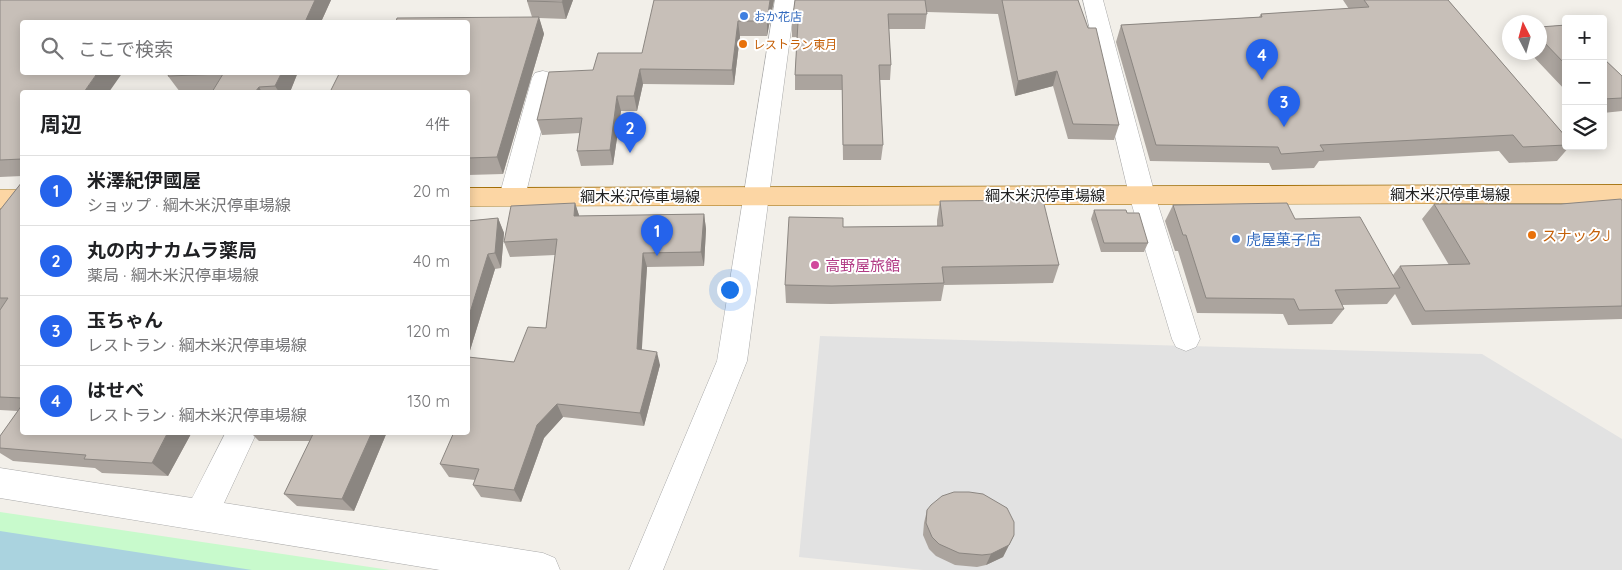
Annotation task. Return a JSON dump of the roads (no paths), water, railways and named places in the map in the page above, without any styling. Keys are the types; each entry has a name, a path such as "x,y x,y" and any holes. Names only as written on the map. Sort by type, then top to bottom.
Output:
{"main road":[{"name":"綱木米沢停車場線","path":"470,197 1622,194"},
{"path":"0,199 20,199"}],"street":[{"path":"646,570 732,361 784,0"},
{"path":"1093,0 1142,195 1186,339"},
{"path":"512,197 543,78"},
{"path":"202,515 241,435"},
{"path":"0,483 543,570"}],"water":[{"path":"0,531 252,570 0,570"}],"place":[{"name":"おか花店","path":"744,16"},
{"name":"レストラン東月","path":"743,44"},
{"name":"はせべ","path":"1262,80"},
{"name":"玉ちゃん","path":"1284,127"},
{"name":"丸の内ナカムラ薬局","path":"630,153"},
{"name":"スナックJ","path":"1532,235"},
{"name":"虎屋菓子店","path":"1236,239"},
{"name":"米澤紀伊國屋","path":"657,256"},
{"name":"高野屋旅館","path":"815,265"}]}
